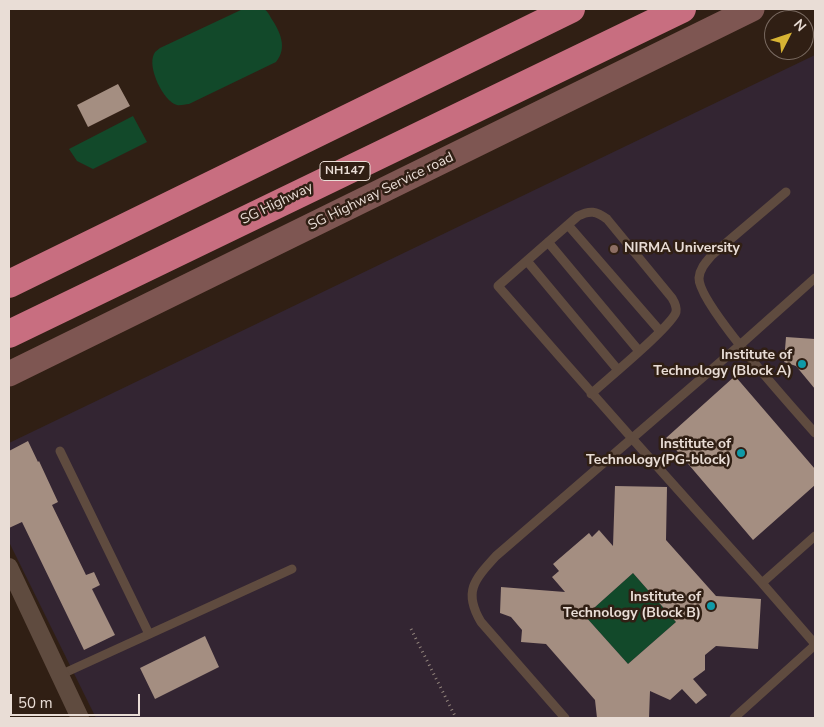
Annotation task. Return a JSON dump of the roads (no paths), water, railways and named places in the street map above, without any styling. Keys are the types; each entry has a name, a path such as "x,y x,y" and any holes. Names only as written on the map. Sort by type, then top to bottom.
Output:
{"highway":[{"path":"9,284 571,9"},
{"name":"SG Highway","path":"9,334 682,9"}],"street":[{"name":"SG Highway Service road","path":"9,374 752,9"},
{"path":"9,567 80,718"}],"lane":[{"path":"786,192 712,255 703,266 699,279 704,293 722,323 815,433"},
{"path":"591,394 660,332 675,315 677,309 675,303 607,219 597,212 587,212 578,216 498,286 591,394 762,583 815,645 734,718"},
{"path":"568,225 660,332"},
{"path":"548,242 639,350"},
{"path":"527,261 618,370"},
{"path":"565,718 482,622 474,610 470,594 478,579 496,556 740,346 815,278"},
{"path":"60,451 149,634"},
{"path":"762,583 815,536"},
{"path":"60,675 292,569"}],"place":[{"name":"NIRMA University","path":"614,249"},
{"name":"Institute of Technology (Block A)","path":"802,364"},
{"name":"Institute of Technology(PG-block)","path":"741,453"},
{"name":"Institute of Technology (Block B)","path":"711,606"}]}
